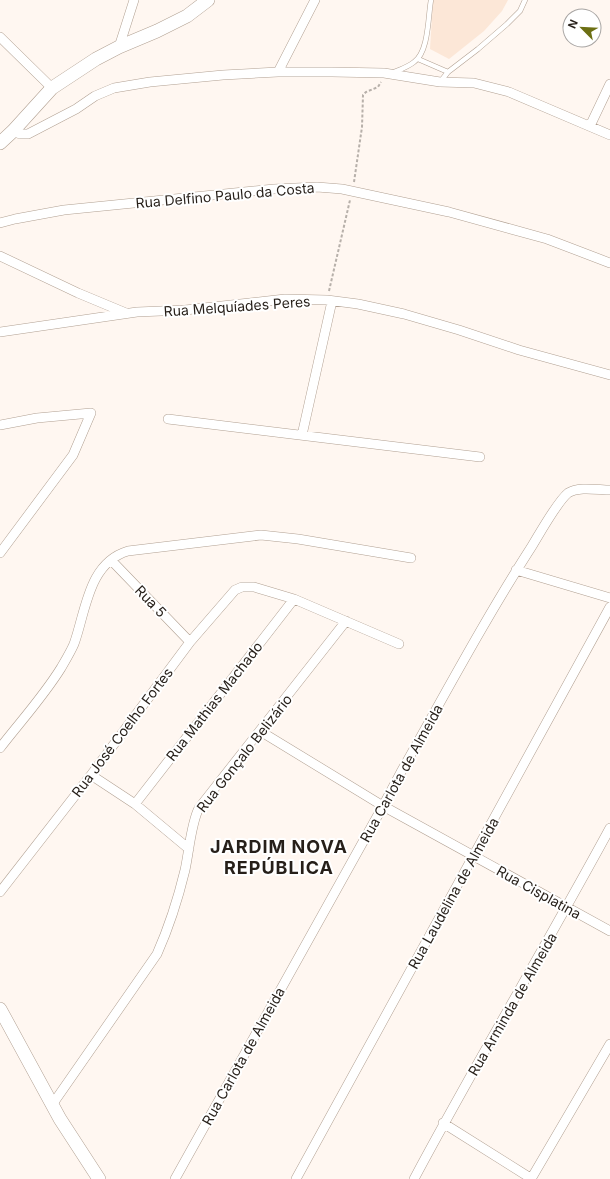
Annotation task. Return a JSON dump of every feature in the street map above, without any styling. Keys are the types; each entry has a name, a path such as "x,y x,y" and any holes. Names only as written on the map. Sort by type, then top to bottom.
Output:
{"street":[{"path":"119,47 134,0"},
{"path":"0,143 13,131 52,88 96,59 187,16 208,0"},
{"path":"278,72 315,0"},
{"path":"0,37 52,88"},
{"path":"13,131 20,134 28,134 76,109 95,96 114,88 183,78 278,72 390,73 440,82 474,83 509,92 610,135"},
{"path":"590,126 610,84"},
{"name":"Rua Delfino Paulo da Costa","path":"0,223 64,210 274,189 317,187 342,189 449,212 546,239 610,263"},
{"path":"0,256 78,293 128,313"},
{"name":"Rua Melquíades Peres","path":"0,332 128,313 185,310 285,299 332,301 358,304 404,314 519,350 610,375"},
{"path":"302,435 332,301"},
{"path":"0,425 37,418 91,413 73,455 0,553"},
{"path":"168,419 480,457"},
{"name":"Rua Carlota de Almeida","path":"175,1179 383,806 400,772 516,570 550,518 568,494 573,491 583,489 610,490"},
{"path":"0,748 61,668 74,643 88,593 95,579 111,560 121,554 128,551 261,535 298,539 412,558"},
{"name":"Rua 5","path":"111,560 190,642"},
{"path":"516,570 610,598"},
{"name":"Rua José Coelho Fortes","path":"0,892 91,775 190,642 235,590 242,587 254,587 294,599"},
{"path":"294,599 399,644"},
{"name":"Rua Mathias Machado","path":"135,804 294,599"},
{"name":"Rua Laudelina de Almeida","path":"296,1179 610,608"},
{"name":"Rua Gonçalo Belizário","path":"52,1104 157,954 172,915 182,881 194,820 199,808 346,621"},
{"name":"Rua Cisplatina","path":"260,731 383,806 610,931"},
{"path":"91,775 135,804 189,849"},
{"name":"Rua Arminda de Almeida","path":"414,1179 443,1124 567,907 610,828"},
{"path":"0,1009 60,1119 99,1179"},
{"path":"443,1124 532,1179 610,1044"}],"lane":[{"path":"390,73 409,65 418,59 426,39 431,0"},
{"path":"440,82 448,72 507,24 520,11 525,0"},
{"path":"418,59 448,72"}],"shaded area":[{"path":"433,0 508,0 502,11 484,31 449,59 430,49"}],"district":[{"name":"JARDIM NOVA REPÚBLICA","path":"279,856"}]}
